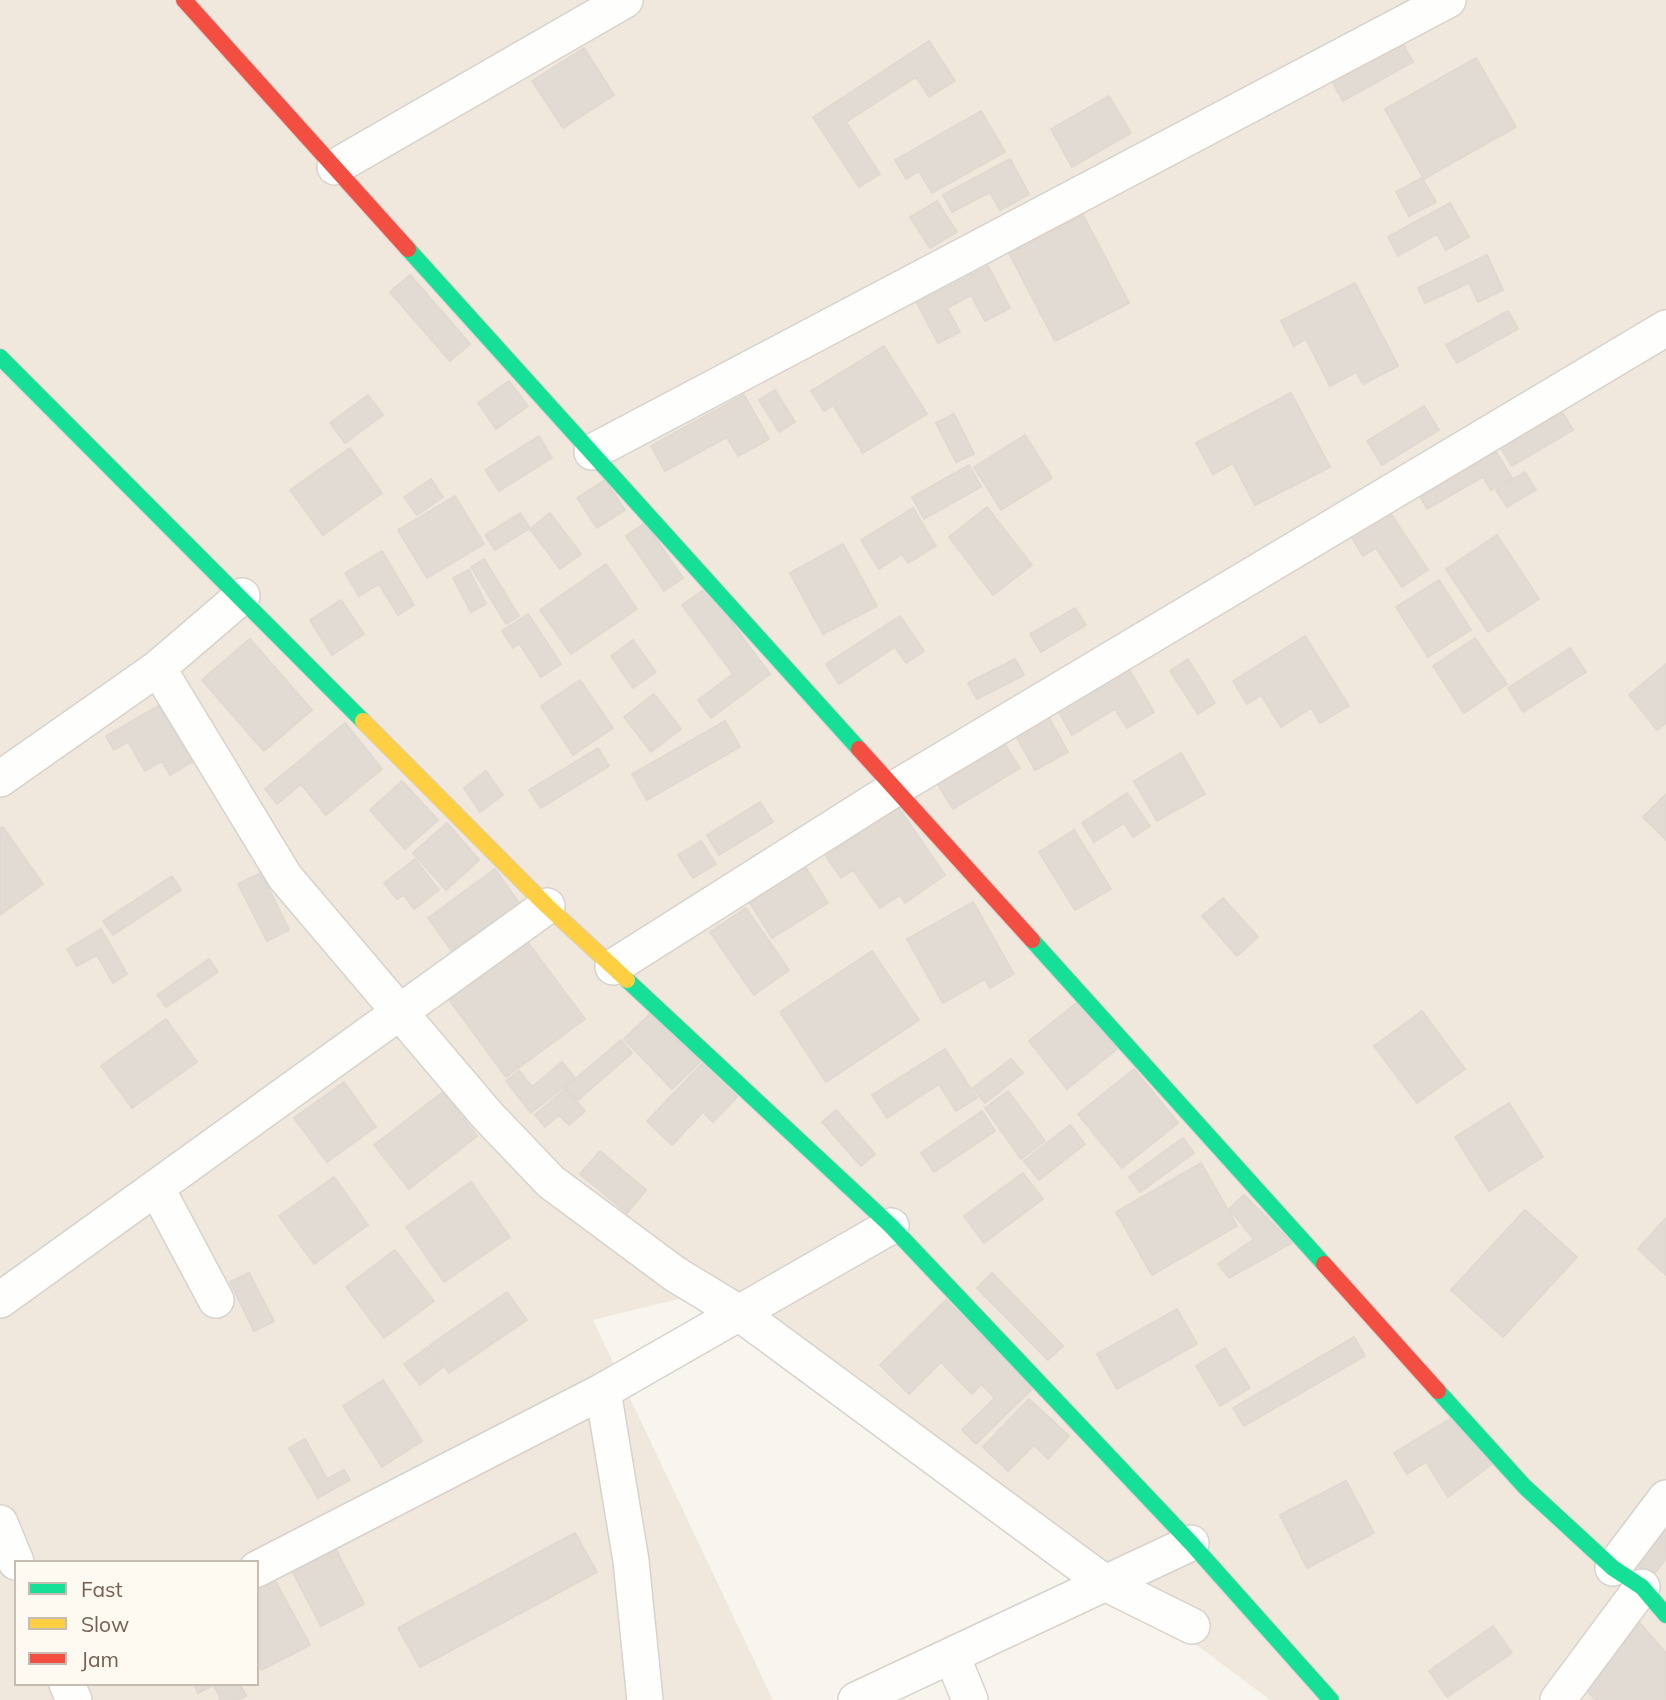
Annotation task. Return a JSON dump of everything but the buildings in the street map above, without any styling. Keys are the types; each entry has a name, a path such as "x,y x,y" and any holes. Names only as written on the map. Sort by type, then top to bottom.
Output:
{"street":[{"path":"184,0 1525,1487 1613,1568 1642,1587 1666,1615"},
{"path":"335,167 625,0"},
{"path":"592,452 1448,0"},
{"path":"613,967 894,789 1666,328"},
{"path":"0,357 242,596 547,906 891,1226 1191,1543 1331,1700"},
{"path":"0,779 158,668 242,596"},
{"path":"158,668 285,877 487,1115 551,1182 675,1274 739,1313 1105,1583 1192,1626"},
{"path":"0,1300 547,906"},
{"path":"157,1189 216,1300"},
{"path":"259,1568 603,1391 891,1226"},
{"path":"603,1391 631,1561 646,1700"},
{"path":"1613,1568 1666,1498"},
{"path":"0,1522 15,1560"},
{"path":"856,1700 1191,1543"},
{"path":"1558,1700 1642,1587"},
{"path":"952,1656 970,1700"}],"shaded area":[{"path":"0,0 1666,0 1666,1700 1270,1700 720,1289 593,1320 773,1700 0,1700"}],"traffic: fast":[{"path":"408,249 859,749"},
{"path":"0,357 363,721"},
{"path":"1032,940 1324,1264"},
{"path":"627,980 891,1226 1191,1543 1331,1700"},
{"path":"1438,1391 1525,1487 1613,1568 1642,1587 1666,1615"}],"traffic: slow":[{"path":"363,721 547,906 627,980"}],"traffic: jam":[{"path":"184,0 408,249"},
{"path":"859,749 1032,940"},
{"path":"1324,1264 1438,1391"}]}
